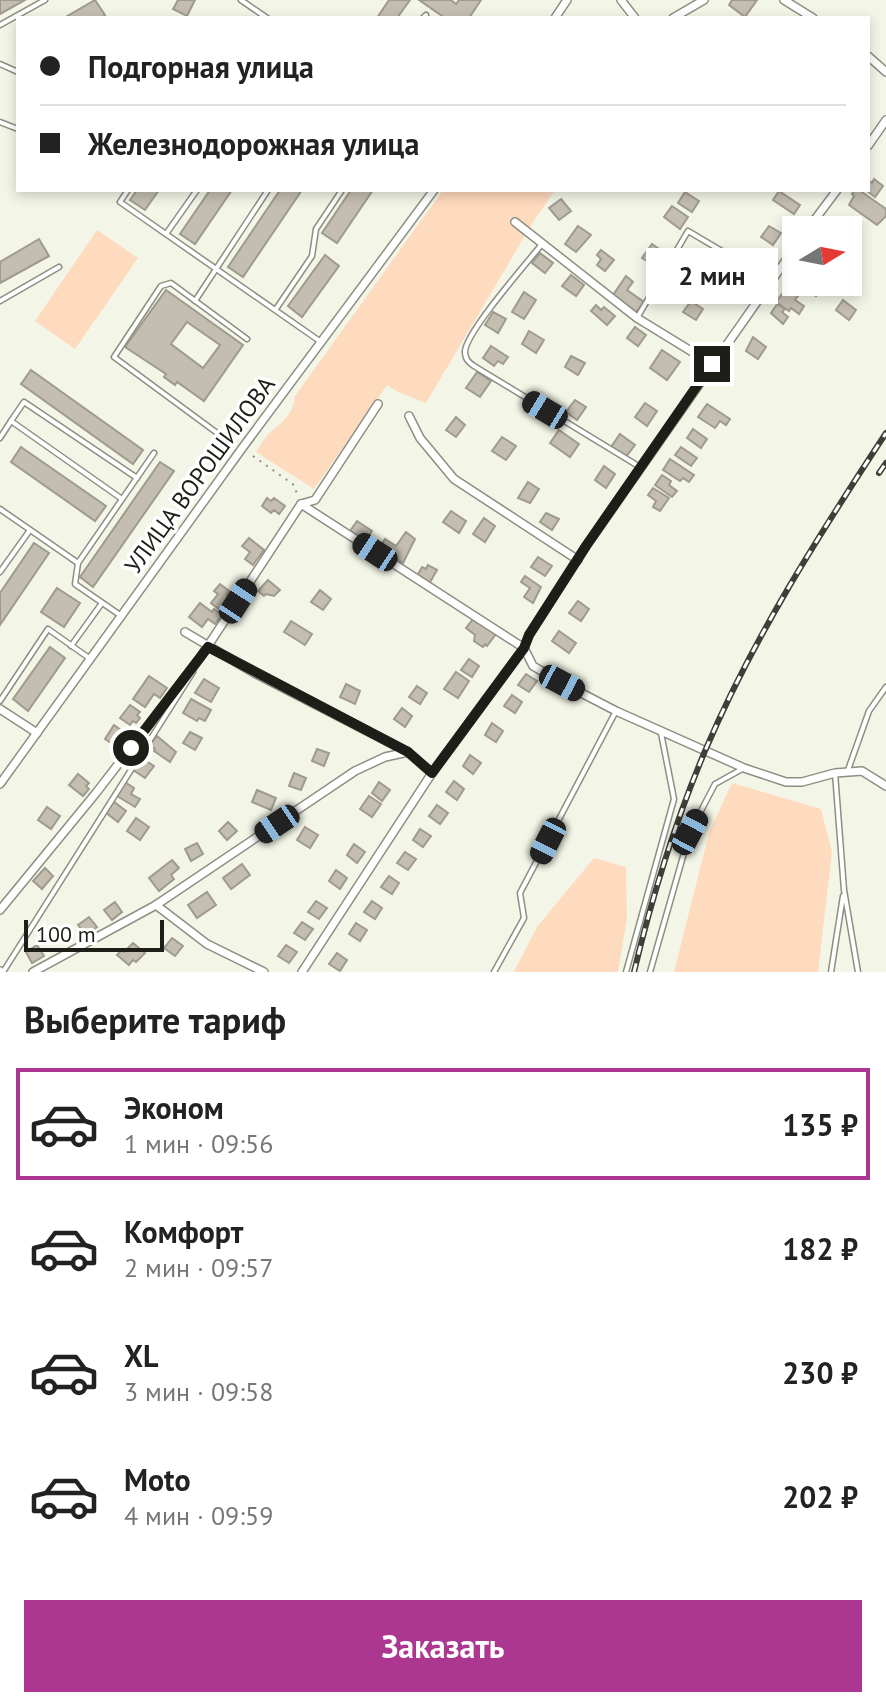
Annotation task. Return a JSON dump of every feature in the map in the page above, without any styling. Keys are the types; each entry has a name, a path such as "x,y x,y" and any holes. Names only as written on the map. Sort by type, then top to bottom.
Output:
{"street":[{"path":"621,0 633,16"},
{"path":"676,16 704,0"},
{"path":"784,0 810,16"},
{"path":"870,58 886,72"},
{"path":"870,143 886,120"},
{"name":"УЛИЦА ВОРОШИЛОВА","path":"0,784 243,447 433,192"},
{"path":"818,216 836,192"},
{"path":"515,222 637,318 712,364"},
{"path":"302,972 432,773 524,648 529,635 578,560 782,265"},
{"path":"0,910 96,793 208,647 301,504 315,500 378,404"},
{"path":"409,416 420,438 454,479 578,560"},
{"path":"301,504 524,648 533,666 616,711 744,768 786,782 862,771 886,786"},
{"path":"185,632 408,752 432,773"},
{"path":"0,709 37,733"},
{"path":"33,972 156,905 355,771 385,757 408,752"},
{"path":"156,905 207,944 264,972"}],"lane":[{"path":"16,16 45,0"},
{"path":"241,0 264,16"},
{"path":"127,192 120,202 322,343"},
{"path":"166,234 196,192"},
{"path":"195,301 267,192"},
{"path":"276,309 312,256 316,229 341,192"},
{"path":"637,318 688,231 771,280"},
{"path":"542,244 486,312 465,348 465,356 474,366 640,468"},
{"path":"0,301 59,267"},
{"path":"228,441 114,357 161,286 171,283 247,339"},
{"path":"0,438 24,402 137,478"},
{"path":"11,421 122,499"},
{"path":"122,616 75,584 78,563 154,453"},
{"path":"0,509 78,563"},
{"path":"0,572 30,530"},
{"path":"1,972 252,579"},
{"path":"71,646 102,603"},
{"path":"0,701 48,629 91,659"},
{"path":"847,772 869,711 886,687"},
{"path":"494,972 524,918 520,893 616,711"},
{"path":"626,972 674,799 660,731"},
{"path":"650,972 690,832 715,784 744,768"},
{"path":"835,773 844,890 858,972"},
{"path":"831,972 844,890"}],"path":[{"path":"253,456 294,485 301,504"}],"shaded area":[{"path":"442,192 554,192 426,403 387,385 314,489 256,452 288,416 295,396"},
{"path":"97,230 138,258 75,349 35,321"},
{"path":"732,783 821,809 832,852 818,972 674,972 709,833"},
{"path":"594,858 626,867 627,918 618,972 514,972 537,927"}],"building":[{"path":"0,0 25,0 0,14"},
{"path":"95,0 105,15 104,16 67,16"},
{"path":"178,0 195,0 187,16 173,9"},
{"path":"389,0 410,0 398,16 378,16"},
{"path":"419,0 451,0 456,4 459,0 481,0 470,16 442,16"},
{"path":"732,0 757,0 746,16 729,5"},
{"path":"874,179 883,186 875,197 869,192 870,182"},
{"path":"136,192 158,192 145,210 130,200"},
{"path":"209,192 231,192 195,244 180,234"},
{"path":"279,192 301,192 243,277 228,267"},
{"path":"350,192 372,192 337,243 322,233"},
{"path":"685,192 699,201 692,212 678,203"},
{"path":"780,192 800,205 794,214 773,200"},
{"path":"862,192 886,209 886,216 877,225 849,205 854,196 852,194"},
{"path":"561,199 571,211 559,220 549,208"},
{"path":"672,206 688,217 680,229 664,217"},
{"path":"578,226 591,235 576,252 565,244"},
{"path":"769,226 781,233 773,245 761,237"},
{"path":"39,239 49,256 0,283 0,262"},
{"path":"652,244 661,254 653,265 642,258"},
{"path":"601,250 614,260 605,271 597,265 601,259 597,255"},
{"path":"540,253 553,263 545,273 532,263"},
{"path":"680,254 690,261 681,274 674,269"},
{"path":"325,255 339,266 302,317 288,306"},
{"path":"571,275 584,285 576,296 562,286"},
{"path":"626,276 633,282 627,290 644,302 636,312 613,295"},
{"path":"166,290 243,345 204,401 177,382 175,385 164,377 166,374 125,347","holes":["187,322 220,345 203,368 171,344"]},
{"path":"524,292 536,300 524,319 512,312"},
{"path":"782,294 798,296 795,300 804,306 799,314 776,302"},
{"path":"843,300 856,310 849,320 836,310"},
{"path":"691,301 703,309 696,320 683,312"},
{"path":"777,304 785,309 782,312 788,317 783,324 771,313"},
{"path":"596,305 615,316 607,325 591,311"},
{"path":"493,312 506,319 498,333 485,325"},
{"path":"635,327 646,335 638,346 627,338"},
{"path":"529,331 544,340 536,353 522,344"},
{"path":"753,337 766,347 758,359 746,351"},
{"path":"491,346 508,357 503,364 498,361 494,366 483,358"},
{"path":"662,350 680,362 667,380 650,368"},
{"path":"571,356 585,363 578,375 565,367"},
{"path":"31,370 143,450 133,464 21,384"},
{"path":"477,372 491,381 480,397 466,388"},
{"path":"575,400 586,407 577,420 566,412"},
{"path":"645,403 657,411 647,426 635,417"},
{"path":"707,404 730,419 726,425 720,421 715,428 698,417"},
{"path":"456,417 465,425 456,437 446,430"},
{"path":"693,429 707,439 701,448 687,438"},
{"path":"559,430 579,444 570,457 550,443"},
{"path":"620,434 635,445 625,458 611,447"},
{"path":"502,437 516,446 506,460 492,451"},
{"path":"21,447 106,506 95,521 11,462"},
{"path":"681,447 697,458 691,466 675,455"},
{"path":"670,459 694,475 689,482 683,478 680,481 663,470"},
{"path":"160,462 174,471 93,587 80,577"},
{"path":"604,466 615,474 606,488 595,480"},
{"path":"662,475 671,481 669,485 677,491 672,497 655,485"},
{"path":"528,482 539,489 530,503 518,498"},
{"path":"653,488 669,498 660,511 653,507 656,501 648,495"},
{"path":"267,498 271,501 274,498 285,506 279,514 274,510 271,513 262,506"},
{"path":"451,511 466,521 459,533 443,522"},
{"path":"546,513 559,519 552,530 540,522"},
{"path":"484,518 495,526 485,542 473,534"},
{"path":"357,521 372,531 365,541 350,531"},
{"path":"406,532 415,539 403,563 380,547 385,539 396,546"},
{"path":"249,538 264,550 253,565 245,559 250,552 242,546"},
{"path":"34,543 49,553 0,625 0,593"},
{"path":"538,557 552,566 545,576 531,567"},
{"path":"428,565 437,570 429,584 417,576 422,567 426,569"},
{"path":"525,576 541,587 533,603 524,597 530,588 521,582"},
{"path":"268,580 280,590 274,596 264,596 258,591"},
{"path":"220,584 229,591 227,594 230,596 220,610 211,603 218,594 214,591"},
{"path":"57,588 80,603 64,627 41,612"},
{"path":"320,590 331,599 323,610 311,602"},
{"path":"578,601 589,609 581,621 569,613"},
{"path":"200,603 222,615 215,624 208,619 202,627 189,617"},
{"path":"473,619 496,634 487,646 474,641 475,635 466,628"},
{"path":"291,621 312,634 305,645 284,632"},
{"path":"559,631 576,643 569,653 552,641"},
{"path":"50,647 65,658 28,711 13,699"},
{"path":"469,659 479,666 472,677 461,670"},
{"path":"456,672 469,681 458,698 444,689"},
{"path":"526,674 537,681 529,692 518,685"},
{"path":"149,676 167,688 160,698 154,694 145,707 133,699"},
{"path":"204,679 219,688 211,702 195,693"},
{"path":"346,684 360,691 355,704 340,697"},
{"path":"417,686 427,693 420,704 409,697"},
{"path":"512,695 522,702 515,713 504,706"},
{"path":"191,699 211,710 205,721 199,718 197,721 183,713"},
{"path":"130,705 140,712 137,715 140,718 130,725 120,718"},
{"path":"402,708 412,716 405,727 394,719"},
{"path":"492,723 503,731 496,742 485,735"},
{"path":"114,725 125,733 115,746 105,739"},
{"path":"190,732 202,738 195,750 183,743"},
{"path":"157,736 176,752 170,762 150,745"},
{"path":"317,749 329,753 324,766 312,761"},
{"path":"470,755 481,763 473,774 463,766"},
{"path":"141,758 154,766 145,778 133,770"},
{"path":"294,773 306,778 301,790 289,786"},
{"path":"78,774 89,783 86,786 89,789 83,796 69,785"},
{"path":"454,781 464,789 457,800 446,792"},
{"path":"125,782 134,788 131,794 140,799 135,807 117,796"},
{"path":"379,782 390,790 382,801 372,793"},
{"path":"257,790 276,798 271,810 252,802"},
{"path":"369,796 381,804 372,817 360,809"},
{"path":"113,801 126,811 118,822 105,812"},
{"path":"437,805 448,813 440,824 429,816"},
{"path":"47,807 60,816 51,829 38,820"},
{"path":"136,818 149,827 140,840 127,831"},
{"path":"228,822 237,831 227,840 219,831"},
{"path":"305,827 318,835 310,848 297,840"},
{"path":"420,829 431,836 423,847 413,840"},
{"path":"197,843 203,854 191,861 185,849"},
{"path":"354,844 365,852 357,863 347,855"},
{"path":"405,852 416,859 408,870 397,863"},
{"path":"172,860 179,868 171,875 174,879 159,891 149,878"},
{"path":"242,864 250,875 231,889 223,878"},
{"path":"45,868 53,876 42,889 33,881"},
{"path":"336,870 347,878 340,889 329,881"},
{"path":"389,876 399,883 392,894 381,887"},
{"path":"207,892 216,905 197,918 188,905"},
{"path":"316,901 327,908 319,919 308,912"},
{"path":"372,901 382,908 375,919 364,912"},
{"path":"115,902 122,912 112,920 104,910"},
{"path":"89,917 97,927 86,935 78,925"},
{"path":"302,922 313,929 305,940 294,933"},
{"path":"356,923 367,930 360,941 349,934"},
{"path":"172,938 183,946 175,956 164,948"},
{"path":"133,943 145,953 129,965 117,955"},
{"path":"37,945 44,956 32,963 26,952"},
{"path":"286,945 297,952 289,963 278,956"},
{"path":"337,953 347,960 340,971 329,964"}],"railway":[{"path":"634,972 674,832 724,709 788,588 886,433"},
{"path":"879,473 886,463"}],"route":[{"path":"131,748 208,647 408,752 432,773 524,648 529,635 586,546 712,364"}]}
